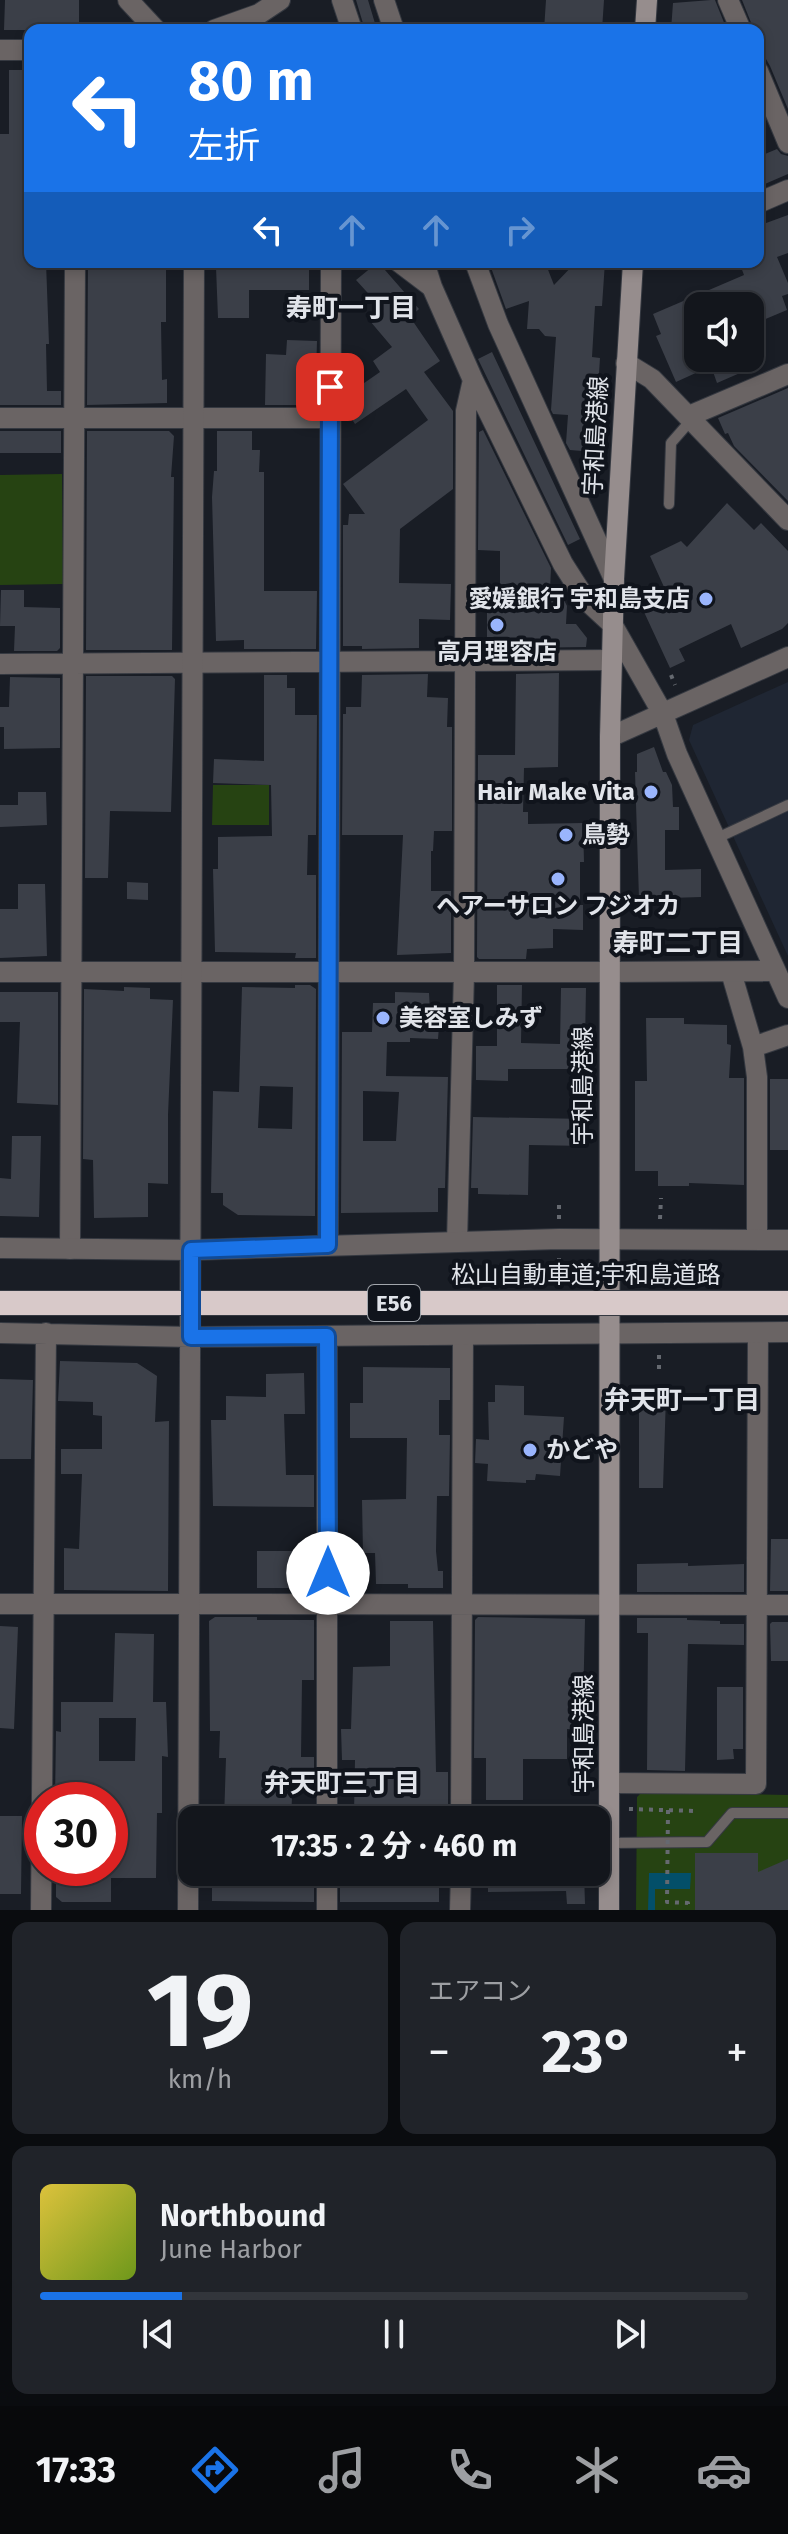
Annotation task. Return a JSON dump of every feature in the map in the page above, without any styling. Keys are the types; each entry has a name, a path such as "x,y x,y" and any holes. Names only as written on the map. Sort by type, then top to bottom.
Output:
{"highway":[{"name":"松山自動車道;宇和島道路","path":"0,1303 788,1303"}],"main road":[{"path":"645,24 647,0"},
{"name":"宇和島港線","path":"609,1806 610,737 614,579 633,268"},
{"name":"宇和島港線","path":"609,1886 609,1910"}],"street":[{"path":"128,0 150,24"},
{"path":"231,24 259,14 280,0"},
{"path":"342,0 350,24"},
{"path":"384,0 392,24"},
{"path":"728,0 738,24"},
{"path":"0,50 24,50"},
{"path":"764,85 788,143"},
{"path":"764,200 788,190"},
{"path":"70,1249 75,268"},
{"path":"188,1910 194,268"},
{"path":"328,1245 331,268"},
{"path":"407,268 432,287"},
{"path":"426,268 473,380 563,564 586,600 612,624 663,714 677,754 788,998"},
{"path":"477,268 498,324 614,579"},
{"path":"626,363 652,379 788,520"},
{"path":"690,418 788,374"},
{"path":"457,1242 464,973 466,411 473,380"},
{"path":"0,418 330,418"},
{"path":"0,664 612,660"},
{"path":"610,737 786,664"},
{"path":"0,972 330,974 775,971"},
{"path":"731,972 753,1047 757,1077 757,1239"},
{"path":"753,1047 788,1035"},
{"path":"0,1248 191,1250 608,1238 788,1240"},
{"path":"0,1333 191,1337 788,1332"},
{"path":"41,1910 46,1333"},
{"path":"609,1783 756,1784 758,1333"},
{"path":"461,1806 463,1335"},
{"path":"327,1336 327,1806"},
{"path":"0,1604 788,1605"},
{"path":"327,1886 327,1910"},
{"path":"460,1910 461,1886"}],"lane":[{"path":"669,504 671,443 690,418"},
{"path":"715,839 788,805"},
{"path":"610,1843 707,1842 732,1813 788,1813"}],"path":[{"path":"629,1809 697,1811"},
{"path":"668,1810 667,1902 688,1903 688,1910"}],"shaded area":[{"path":"788,682 788,956 689,740 693,725"}],"green space":[{"path":"62,474 63,584 0,585 0,475"},
{"path":"213,785 269,785 269,825 212,825"},
{"path":"642,1792 788,1795 788,1910 636,1910 637,1797"}],"water":[{"path":"649,1873 691,1873 690,1889 655,1889 655,1910 648,1910"}],"building":[{"path":"5,0 79,0 79,24 24,24 24,30 4,30"},
{"path":"356,0 368,0 375,24 363,24"},
{"path":"546,0 604,0 602,24 544,24"},
{"path":"715,0 725,24 671,24 673,3"},
{"path":"742,0 788,0 788,109 764,56 764,24 752,24"},
{"path":"9,70 24,70 24,268 46,268 47,391 61,391 61,405 0,405 0,134 9,134"},
{"path":"777,149 788,156 788,174 764,184 764,154"},
{"path":"788,215 788,253 777,257 788,283 788,294 782,296 787,310 764,320 764,292 704,292 744,275 741,268 764,268 764,224"},
{"path":"88,268 166,268 166,322 161,322 162,380 167,379 167,403 87,405"},
{"path":"216,268 309,268 309,290 249,290 249,318 218,318"},
{"path":"371,268 383,268 419,309 410,317 440,361 424,372 453,411 453,489 400,529 399,583 451,584 450,620 419,619 419,648 362,649 362,646 343,646 343,525 348,525 349,514 365,514 343,484 428,420 406,389 355,424 344,407 344,397 380,372 373,361 392,347 370,321 376,302 356,280"},
{"path":"491,268 547,268 554,285 570,268 605,268 602,306 595,306 592,357 600,358 594,452 570,450 566,443 568,415 553,414 551,410 556,337 545,336 539,329 527,329 529,301 506,309"},
{"path":"684,301 684,372 698,372 676,382 656,336 661,334 653,314"},
{"path":"287,340 317,341 316,375 298,374 298,405 265,405 266,354 286,355"},
{"path":"492,352 580,539 568,545 478,359"},
{"path":"713,372 740,373 717,383"},
{"path":"788,388 788,501 734,446 718,418"},
{"path":"483,430 551,568 550,590 559,590 567,606 566,624 576,624 587,638 586,647 516,648 517,645 487,644 487,611 500,611 500,551 478,550 479,432"},
{"path":"0,431 61,431 61,453 0,453"},
{"path":"87,431 169,431 174,436 171,477 174,477 172,650 86,650"},
{"path":"217,431 252,431 252,450 260,450 259,472 264,472 264,591 317,591 316,649 244,649 244,640 216,641 212,497 214,471 217,471"},
{"path":"727,503 754,530 761,523 788,551 788,623 782,629 741,648 731,624 679,649 685,661 670,668 638,599 664,587 650,556 681,541 687,547"},
{"path":"1,590 24,590 24,607 60,608 60,648 57,651 14,651 15,626 0,626"},
{"path":"559,673 558,767 524,768 523,812 528,812 528,824 583,823 584,862 580,862 580,905 583,905 583,930 553,929 553,948 527,949 526,959 479,959 478,755 515,755 516,674"},
{"path":"428,674 427,697 448,698 447,727 452,727 452,831 434,831 431,851 431,891 451,891 451,953 397,955 403,835 342,835 343,714 346,714 346,707 361,707 362,675"},
{"path":"264,675 287,675 287,688 295,688 295,715 317,715 316,835 308,835 307,875 316,875 316,958 295,958 296,953 215,952 213,869 218,869 218,837 272,836 271,785 213,783 214,759 264,761"},
{"path":"86,676 172,676 175,679 171,812 110,811 108,878 85,878"},
{"path":"10,677 60,678 60,748 4,749 0,707 9,707"},
{"path":"654,747 663,772 666,772 672,785 673,807 679,807 679,830 665,830 665,870 701,869 701,897 639,899 635,772 637,754"},
{"path":"18,792 46,792 47,825 0,827 0,805 18,805"},
{"path":"127,882 148,883 148,900 127,899"},
{"path":"18,884 45,884 47,956 0,958 0,909 18,909"},
{"path":"295,985 310,985 316,989 315,1216 238,1215 223,1205 223,1193 211,1193 213,1091 239,1092 242,987 295,988","holes":["260,1086 293,1087 292,1129 258,1128"]},
{"path":"497,985 522,985 521,1043 560,1044 561,988 586,988 585,1042 576,1042 576,1069 508,1069 508,1081 476,1080 476,1046 497,1046"},
{"path":"124,987 150,988 150,999 173,1000 168,1184 148,1183 148,1217 94,1218 93,1160 83,1159 84,989 124,991"},
{"path":"0,992 58,992 58,1105 17,1103 20,1022 0,1022"},
{"path":"395,992 429,993 430,1012 440,1013 438,1039 410,1038 410,1042 387,1042 386,1076 448,1077 445,1188 438,1188 438,1212 341,1213 342,1032 372,1032 373,1003 395,1003","holes":["363,1091 399,1092 396,1141 363,1141"]},
{"path":"646,1018 684,1018 684,1024 727,1025 727,1044 731,1045 729,1078 744,1078 744,1185 689,1183 689,1186 658,1186 658,1171 635,1171 635,1081 647,1081"},
{"path":"770,1079 788,1079 788,1150 770,1150"},
{"path":"473,1117 587,1119 587,1146 529,1145 528,1195 478,1194 478,1188 471,1188"},
{"path":"12,1136 41,1136 39,1217 0,1216 0,1178 11,1179"},
{"path":"60,1361 137,1363 157,1376 155,1422 169,1421 168,1591 64,1590 64,1548 79,1549 82,1474 61,1474 61,1449 102,1449 102,1416 93,1415 93,1402 58,1401"},
{"path":"363,1367 450,1368 450,1400 439,1400 439,1435 450,1435 449,1496 437,1496 436,1551 438,1571 443,1571 443,1588 376,1584 375,1553 363,1553 362,1500 406,1499 407,1438 350,1438 350,1403 363,1403"},
{"path":"304,1373 305,1414 284,1414 286,1475 314,1475 314,1507 213,1506 211,1420 226,1420 226,1396 266,1397 266,1374"},
{"path":"0,1379 33,1380 31,1459 0,1459"},
{"path":"495,1385 524,1386 524,1415 564,1417 560,1476 536,1474 535,1480 526,1480 526,1483 487,1481 488,1464 475,1463 476,1439 489,1440 488,1402 495,1402"},
{"path":"639,1396 666,1396 663,1488 639,1488"},
{"path":"771,1539 788,1539 788,1591 770,1591"},
{"path":"257,1551 313,1551 313,1588 257,1588"},
{"path":"688,1563 688,1566 744,1564 744,1592 637,1592 637,1564"},
{"path":"215,1617 314,1620 314,1680 302,1680 301,1757 314,1757 314,1775 293,1775 292,1806 224,1806 226,1758 219,1758 220,1731 210,1731 209,1621"},
{"path":"478,1617 585,1619 585,1730 567,1729 567,1759 523,1759 523,1800 486,1800 486,1758 474,1758 475,1620"},
{"path":"637,1618 687,1618 720,1621 720,1624 744,1624 744,1645 688,1644 685,1771 647,1770 648,1633 637,1633"},
{"path":"390,1621 433,1621 436,1772 448,1772 448,1806 354,1806 355,1760 342,1760 341,1729 351,1729 353,1667 390,1666"},
{"path":"772,1622 788,1622 788,1661 771,1661"},
{"path":"0,1626 18,1627 14,1729 0,1728"},
{"path":"115,1633 154,1634 153,1702 166,1702 168,1757 162,1756 162,1813 157,1813 156,1878 128,1878 128,1782 55,1782 56,1731 61,1732 61,1702 113,1702","holes":["99,1718 136,1718 135,1761 99,1761"]},
{"path":"717,1687 743,1687 743,1749 733,1749 734,1759 717,1760"},
{"path":"0,1816 22,1816 21,1894 0,1894"},
{"path":"695,1853 758,1853 758,1872 788,1859 788,1910 695,1910"},
{"path":"56,1886 111,1886 111,1902 62,1902 56,1897"},
{"path":"212,1886 314,1886 314,1902 212,1901"},
{"path":"340,1886 439,1886 439,1902 340,1902"},
{"path":"488,1886 584,1886 585,1904 567,1904 566,1891 488,1892"}],"place":[{"name":"愛媛銀行 宇和島支店","path":"706,599"},
{"name":"高月理容店","path":"497,625"},
{"name":"Hair Make Vita","path":"651,792"},
{"name":"鳥勢","path":"566,835"},
{"name":"ヘアーサロン フジオカ","path":"558,879"},
{"name":"美容室しみず","path":"383,1018"},
{"name":"かどや","path":"530,1450"}],"district":[{"name":"寿町一丁目","path":"351,308"},
{"name":"寿町二丁目","path":"678,943"},
{"name":"弁天町一丁目","path":"682,1400"},
{"name":"弁天町三丁目","path":"342,1783"}],"route":[{"path":"328,1573 327,1336 191,1337 191,1250 328,1245 330,387"}]}
